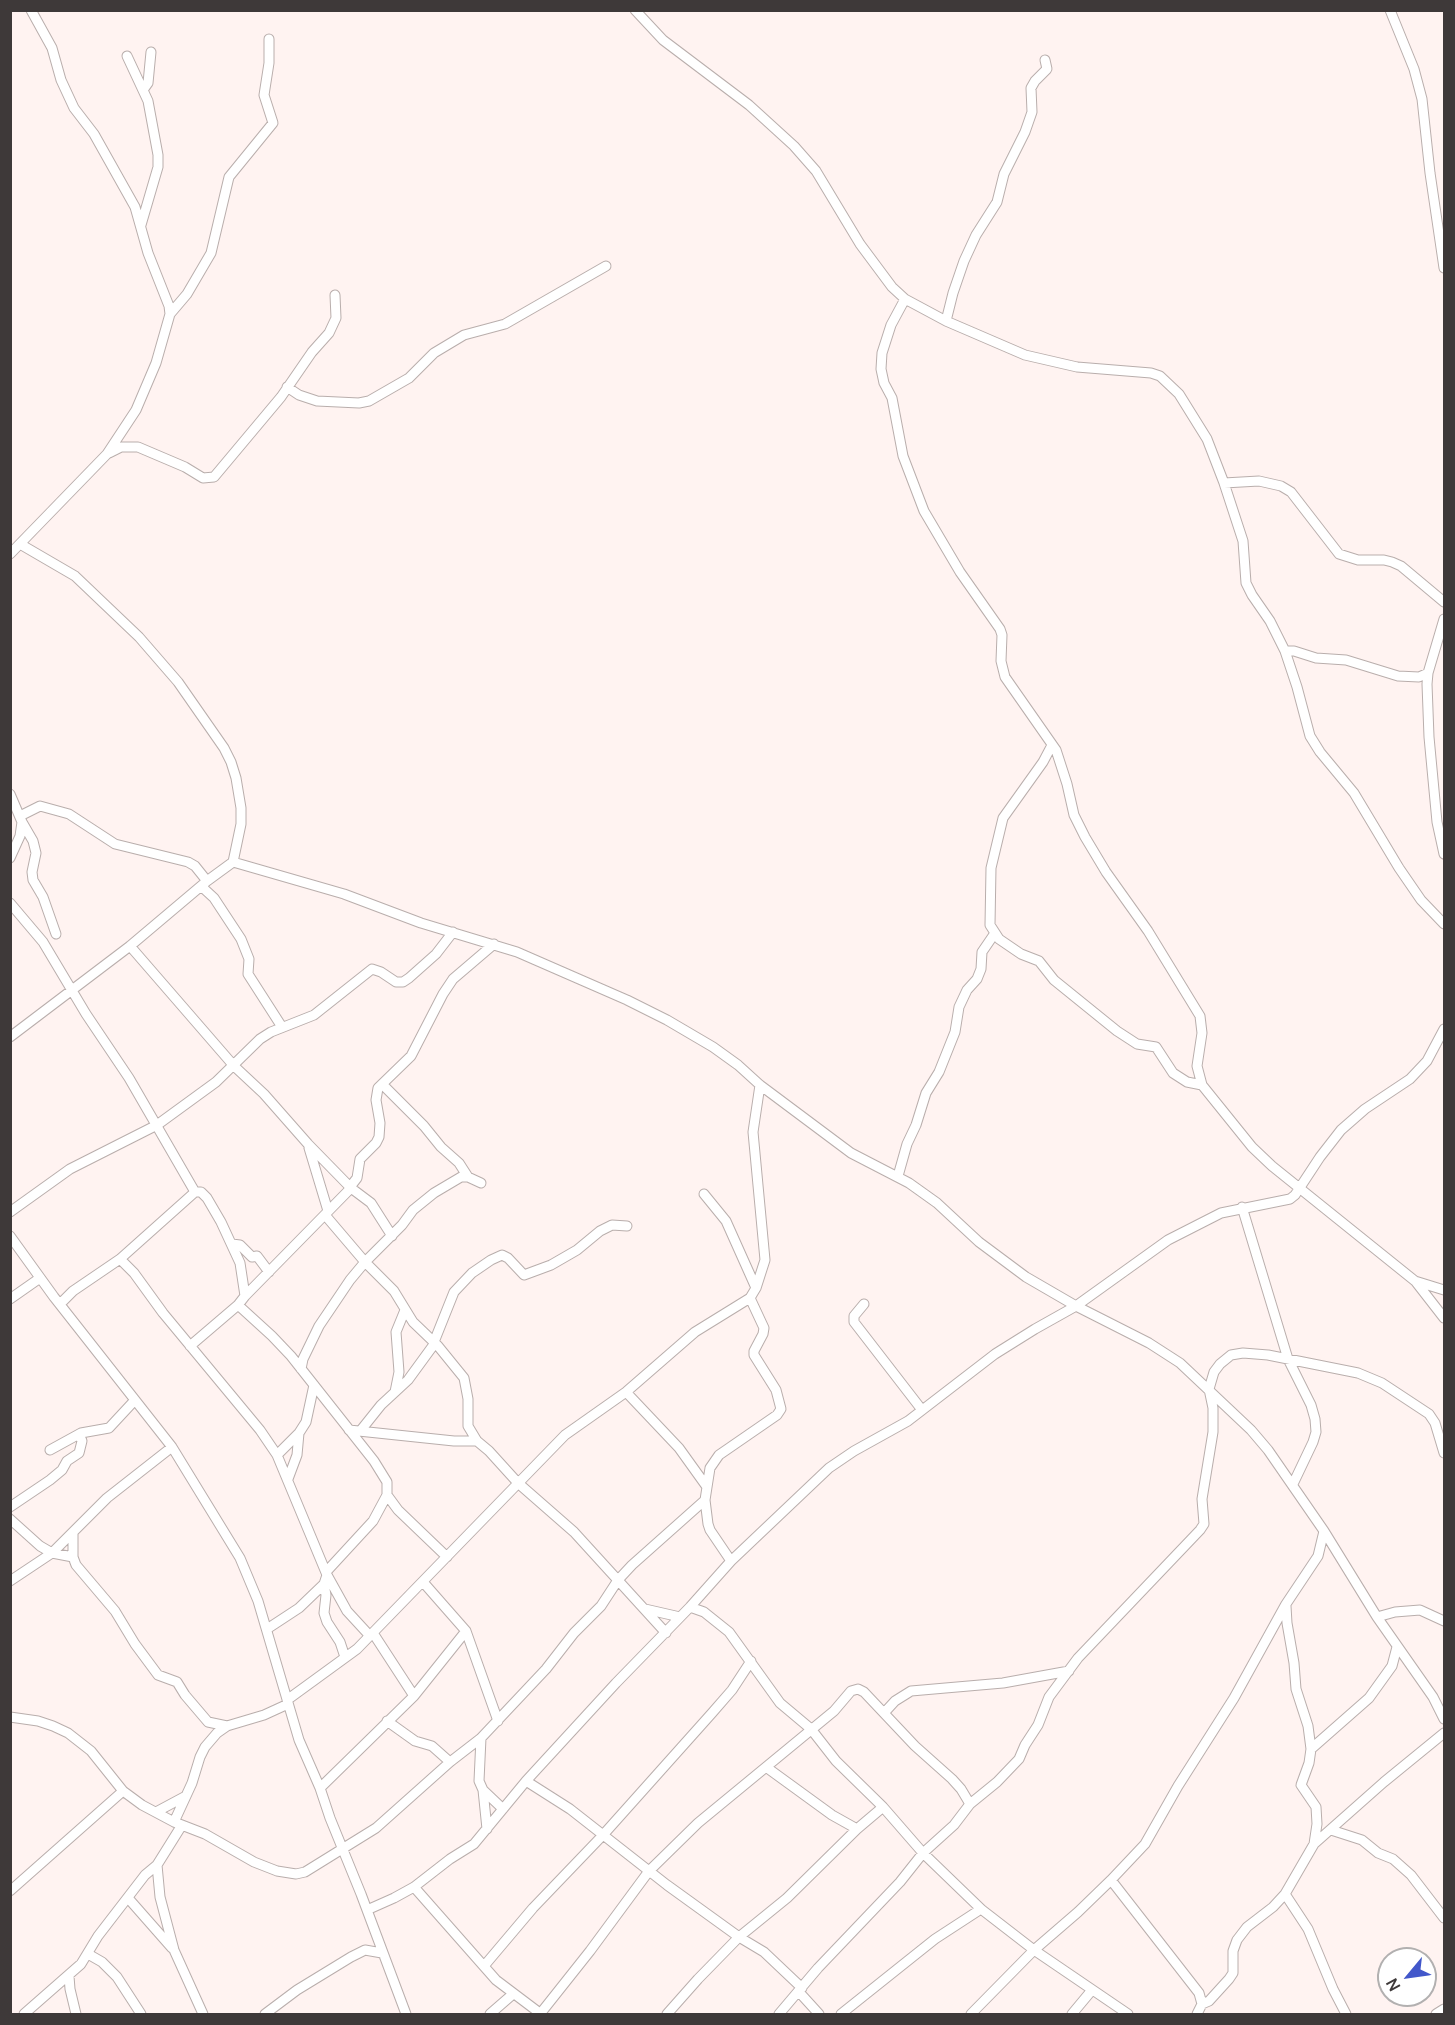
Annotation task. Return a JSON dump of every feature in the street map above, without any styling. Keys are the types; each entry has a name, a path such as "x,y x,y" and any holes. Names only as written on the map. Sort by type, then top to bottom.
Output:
{"street":[{"path":"10,554 106,454 136,410 156,363 170,314 129,192 94,134 69,100 52,48 31,10"},
{"path":"635,10 663,39 749,105 794,146 816,171 860,244 892,287 905,299 946,321 1025,355 1053,363 1160,376 1179,394 1207,439 1224,483 1244,541 1246,583 1270,621 1285,651 1310,736 1320,752 1354,793 1421,900 1444,924"},
{"path":"1390,10 1414,69 1422,99 1444,268"},
{"path":"170,314 187,294 211,253 229,177 273,123 264,95 269,63 269,39"},
{"path":"143,90 148,83 151,52"},
{"path":"127,56 147,101 156,144 158,167 141,228"},
{"path":"946,321 964,261 976,235 997,202 1004,174 1025,132 1032,112 1031,88 1048,68 1044,60"},
{"path":"287,387 299,395 316,401 359,403 369,401 409,378 434,353 464,335 505,324 606,266"},
{"path":"106,454 121,447 138,447 185,467 203,478 210,478 218,474 281,397 334,325 335,295"},
{"path":"905,299 891,325 882,352 881,369 884,383 892,398 903,456 924,511 960,572 1000,629 1001,661 1005,677 1052,745 1067,784 1074,815 1085,837 1106,872 1148,931 1200,1016 1202,1033 1197,1066 1202,1085 1252,1148 1414,1281 1444,1318"},
{"path":"1224,483 1259,481 1281,486 1291,492 1339,554 1358,560 1384,560 1401,566 1444,602"},
{"path":"10,1037 130,946 233,862 239,835 241,808 236,778 224,748 158,657 75,576 20,544"},
{"path":"1444,619 1428,673 1429,737 1437,822 1444,854"},
{"path":"1285,651 1294,651 1316,658 1346,660 1398,676 1419,677 1428,673"},
{"path":"1052,745 1043,762 1003,818 991,868 989,922 1005,944 1039,961 1054,980 1117,1031 1137,1044 1156,1047 1173,1073 1187,1082 1202,1085"},
{"path":"10,794 33,841 36,853 32,872 33,880 43,897 56,934"},
{"path":"21,819 40,806 69,814 115,844 188,862 195,866 204,884 241,939 249,959 248,974 282,1027"},
{"path":"10,858 20,836 21,819"},
{"path":"233,862 273,876 344,894 421,923 494,944 627,1000 667,1020 713,1047 738,1065 760,1085 851,1153 898,1176 937,1203 979,1242 1026,1277 1076,1306 1149,1343 1180,1363 1251,1430 1293,1484 1396,1647 1433,1697 1444,1719"},
{"path":"10,903 44,942 157,1125 195,1192"},
{"path":"10,1212 70,1169 157,1125 208,1088 234,1066 260,1039 282,1027 314,1015 372,969 381,972 391,981 403,982 436,954 453,932"},
{"path":"898,1176 926,1093 939,1072 955,1032 959,1007 981,969 982,952 995,933"},
{"path":"190,1346 238,1305 350,1188 357,1178 360,1159 379,1137 380,1123 376,1093 382,1084 411,1056 453,979 494,944"},
{"path":"130,946 234,1066 264,1094 350,1188 370,1203 392,1236"},
{"path":"367,1910 414,1887 474,1844 526,1781 616,1683 666,1633 731,1560 829,1468 854,1451 908,1421 995,1354 1076,1306 1168,1240 1221,1213 1242,1207 1284,1201 1295,1196 1341,1130 1365,1109 1410,1079 1427,1061 1444,1029"},
{"path":"382,1084 424,1126 441,1147 459,1162 468,1177"},
{"path":"24,2014 69,1976 88,1954 98,1936 145,1875 157,1865 178,1823 184,1797 192,1783 205,1747 217,1733 227,1726 264,1715 287,1702 325,1674 371,1635 570,1431 626,1392 695,1332 750,1298 756,1288 765,1260 753,1132 760,1085"},
{"path":"308,1144 326,1213 365,1262 393,1291 413,1323 435,1342 464,1378 468,1399 468,1426 477,1441 518,1483 574,1532 666,1633"},
{"path":"301,1369 303,1359 319,1326 350,1280 413,1210 461,1177 468,1177 481,1183"},
{"path":"60,1304 73,1291 120,1259 195,1192 201,1192 207,1198 232,1244 242,1269 245,1296"},
{"path":"704,1194 726,1221 756,1288"},
{"path":"1242,1207 1288,1359 1316,1419 1313,1442 1293,1484"},
{"path":"361,1430 381,1405 408,1380 435,1342 454,1292 472,1273 502,1255 508,1258 524,1275 551,1265 578,1250 600,1231 612,1225 627,1226"},
{"path":"10,1236 172,1447 240,1558 258,1601 299,1740 320,1788 406,2014"},
{"path":"232,1244 240,1245 252,1257 257,1256 269,1272"},
{"path":"120,1259 134,1273 277,1455 326,1577 347,1611 389,1656 414,1696"},
{"path":"10,1299 40,1278"},
{"path":"1414,1281 1444,1290"},
{"path":"731,1560 710,1530 705,1500 710,1468 719,1455 780,1412 781,1409 776,1390 754,1356 764,1328 750,1298"},
{"path":"864,1304 854,1316 857,1328 922,1410"},
{"path":"238,1305 272,1336 301,1369 383,1473 387,1482 387,1495 373,1521 299,1608 267,1629"},
{"path":"395,1392 399,1372 396,1332 405,1310"},
{"path":"779,2014 818,1968 900,1882 923,1853 954,1825 969,1804 997,1782 1019,1759 1038,1725 1048,1697 1087,1648 1204,1524 1202,1499 1213,1432 1213,1408 1209,1389 1214,1372 1231,1355 1260,1354 1288,1359 1358,1373 1382,1383 1429,1413 1435,1423 1444,1453"},
{"path":"277,1455 299,1433 306,1422 314,1385"},
{"path":"626,1392 679,1448 706,1487"},
{"path":"50,1450 79,1434 109,1428 135,1400"},
{"path":"349,1430 454,1441 477,1441"},
{"path":"288,1479 297,1455 299,1433"},
{"path":"10,1506 50,1480 62,1470 67,1461 79,1453 82,1441 79,1434"},
{"path":"10,1581 52,1554 107,1498 172,1447"},
{"path":"387,1495 398,1510 447,1557"},
{"path":"12,1718 38,1721 68,1733 91,1751 123,1791 156,1812 205,1834 254,1862 288,1873 304,1872 376,1828 450,1762 481,1738 546,1669 574,1633 601,1606 618,1580 652,1546 705,1500"},
{"path":"10,1519 52,1554 73,1557"},
{"path":"971,2014 1034,1950 1111,1880 1145,1844 1178,1786 1234,1698 1287,1604 1318,1556 1324,1531"},
{"path":"73,1534 73,1557 81,1571 119,1617 158,1675 177,1682 184,1695 208,1722 227,1726"},
{"path":"326,1577 324,1613 340,1642 345,1657"},
{"path":"423,1582 466,1631 498,1721"},
{"path":"1287,1604 1287,1623 1296,1689 1308,1726 1311,1749 1309,1763 1301,1785 1316,1807 1317,1824 1314,1844"},
{"path":"690,1607 704,1612 720,1624 751,1661 780,1703 811,1730 836,1761 883,1807 923,1853 981,1909 1034,1950 1128,2014"},
{"path":"645,1609 680,1617"},
{"path":"1377,1617 1395,1612 1420,1610 1444,1621"},
{"path":"320,1788 414,1696 466,1631"},
{"path":"1311,1749 1369,1698 1388,1673 1396,1647"},
{"path":"484,1966 533,1908 603,1835 732,1690 751,1661"},
{"path":"884,1713 895,1701 911,1691 1003,1683 1069,1671"},
{"path":"414,1887 496,1980 540,2014 649,1871 698,1823 834,1711 851,1691 858,1689 864,1692 915,1746 962,1789 969,1804"},
{"path":"387,1721 415,1741 432,1746 450,1762"},
{"path":"1197,2014 1202,2004 1209,2001 1233,1973 1234,1947 1247,1927 1285,1894 1314,1844 1444,1733"},
{"path":"481,1738 479,1777 483,1790 487,1829"},
{"path":"766,1767 832,1815 857,1829"},
{"path":"526,1781 570,1809 649,1871 764,1952 819,2014"},
{"path":"483,1790 503,1809"},
{"path":"10,1891 123,1791"},
{"path":"156,1812 184,1797"},
{"path":"667,2014 739,1936 787,1898 857,1829 883,1807"},
{"path":"1331,1830 1362,1840 1378,1853 1393,1859 1411,1875 1444,1918"},
{"path":"157,1865 160,1897 174,1950 202,2014"},
{"path":"1111,1880 1191,1981 1199,1993 1202,2004"},
{"path":"1285,1894 1308,1929 1346,2014"},
{"path":"128,1898 174,1950"},
{"path":"841,2014 934,1939 981,1909"},
{"path":"265,2014 297,1990 351,1957 365,1950 382,1953"},
{"path":"88,1954 102,1962 117,1977 141,2014"},
{"path":"69,1976 76,2014"},
{"path":"1072,2014 1092,1990"},
{"path":"490,2014 513,1994"},
{"path":"1436,2014 1444,2009"}]}
